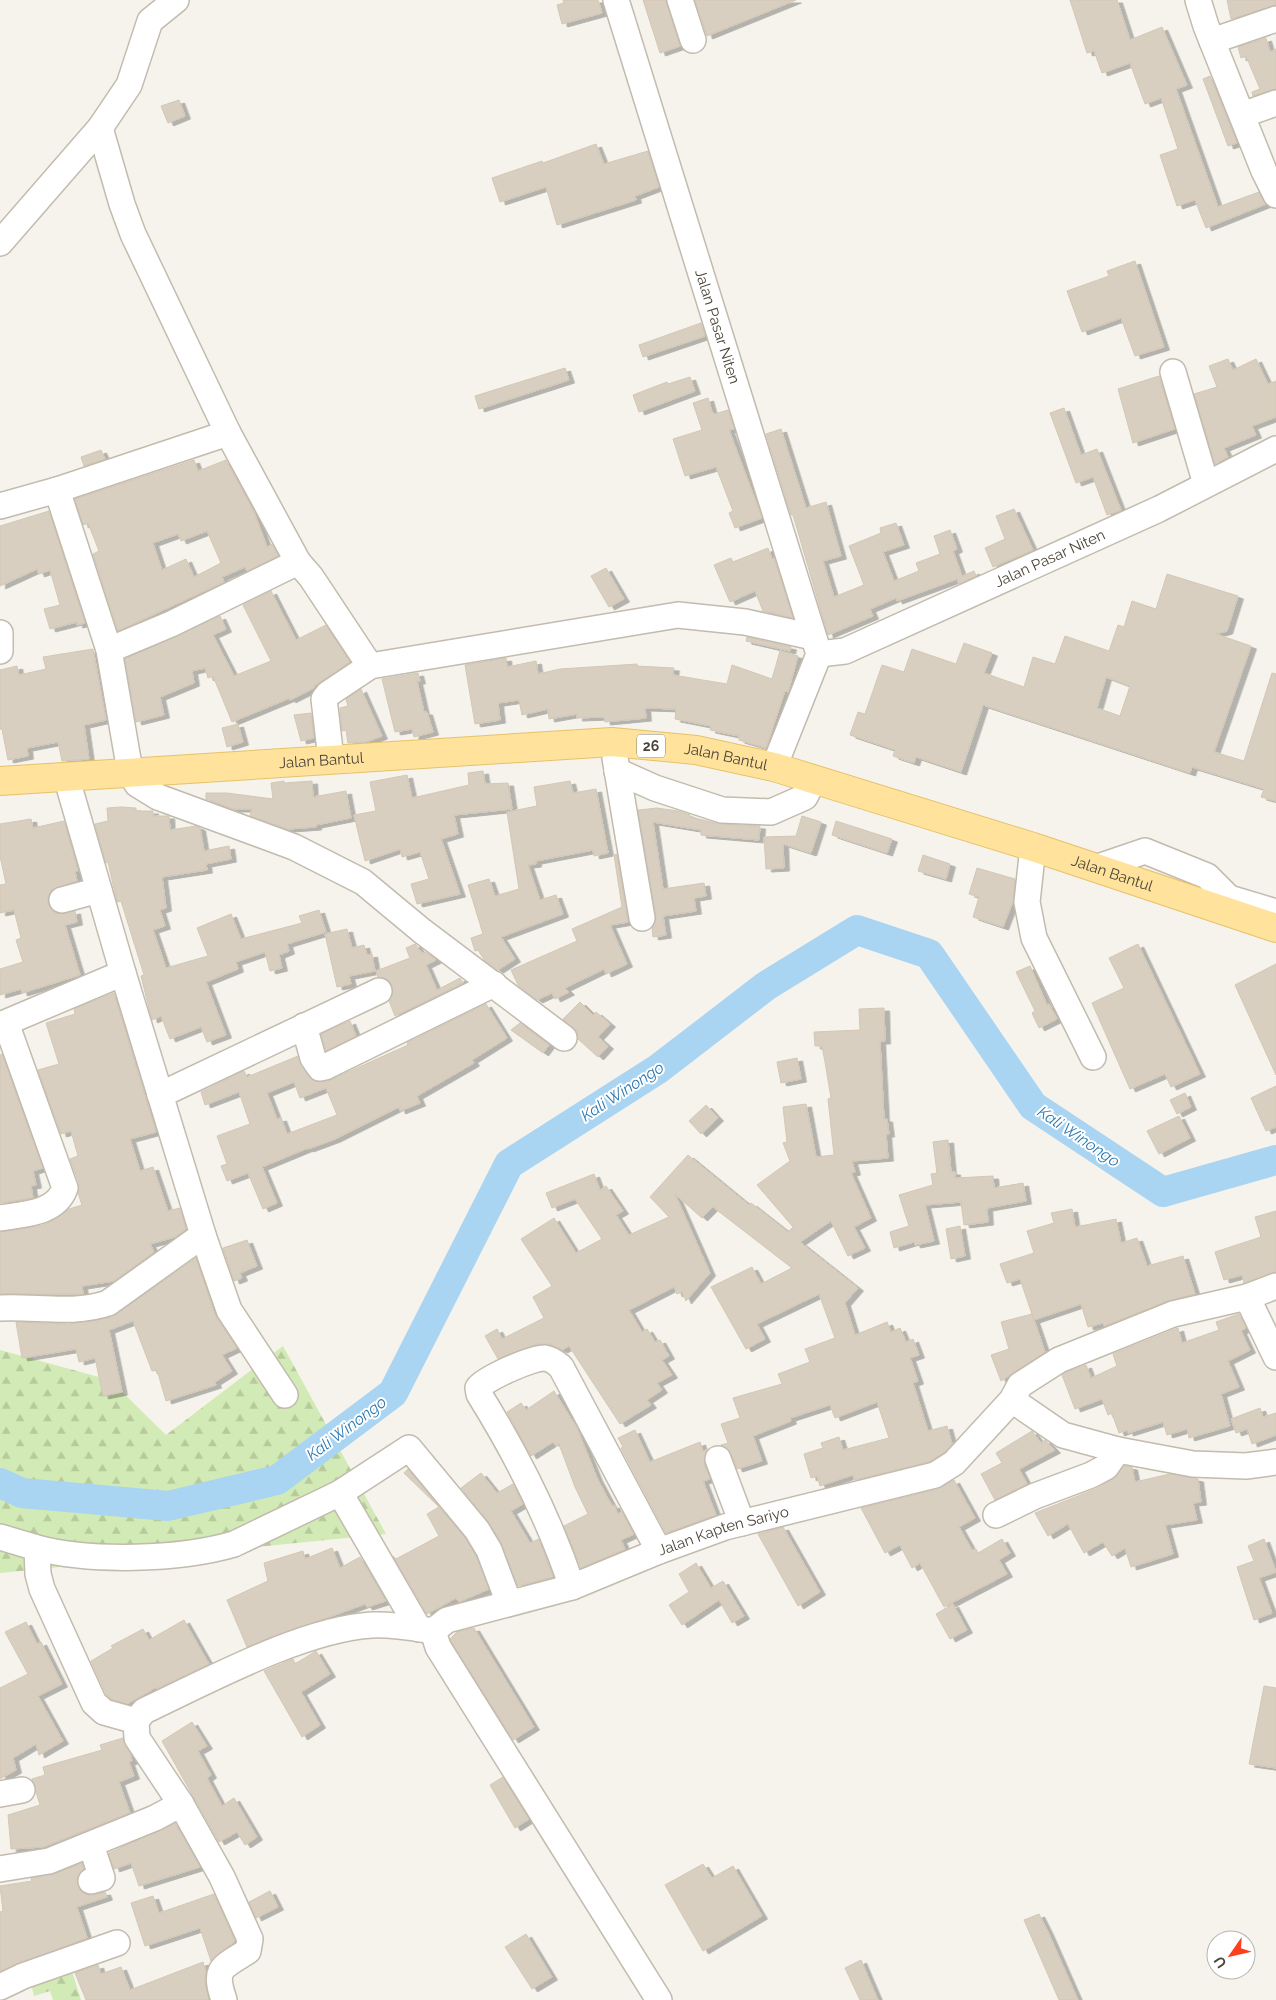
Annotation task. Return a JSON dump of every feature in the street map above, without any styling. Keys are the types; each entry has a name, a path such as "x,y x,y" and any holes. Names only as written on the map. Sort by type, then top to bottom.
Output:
{"main road":[{"name":"Jalan Bantul","path":"0,781 130,771 612,742 696,750 774,767 1095,868 1226,904 1276,928"}],"street":[{"path":"0,243 100,128 130,85 150,21 176,0"},
{"name":"Jalan Pasar Niten","path":"616,0 816,645 845,651 1022,573 1159,509 1276,449"},
{"path":"1198,0 1212,42 1276,195"},
{"path":"687,2 693,40"},
{"path":"1212,42 1276,19"},
{"path":"1242,115 1276,102"},
{"path":"100,128 122,204 133,234 228,433 298,562 311,577 370,666"},
{"path":"1173,372 1206,484"},
{"path":"0,506 57,490 228,433"},
{"path":"57,490 109,650 130,771 137,784 158,797 294,847 363,882 422,931 564,1038"},
{"path":"109,650 171,624 298,562"},
{"path":"331,759 324,699 328,694 370,666 678,615 745,622 816,645 774,767"},
{"path":"0,633 0,652"},
{"path":"612,742 642,918"},
{"path":"617,771 654,788 722,810 771,812 805,797 814,779"},
{"path":"66,776 123,973 203,1235 229,1310 285,1395"},
{"path":"1033,847 1027,902 1034,938 1093,1057"},
{"path":"62,900 99,890"},
{"path":"1226,904 1276,912"},
{"path":"0,1218 23,1215 48,1207 60,1197 65,1188 3,1024 123,973"},
{"path":"304,1026 313,1058 320,1068 325,1067 494,984"},
{"path":"160,1094 379,991"},
{"path":"0,1308 27,1306 73,1310 93,1308 108,1303 203,1235"},
{"name":"Jalan Kapten Sariyo","path":"430,1636 447,1620 572,1587 659,1551 742,1523 936,1475 954,1463 1012,1400 1020,1385 1059,1360 1173,1314 1247,1297 1276,1286"},
{"path":"1247,1297 1276,1356"},
{"path":"572,1587 545,1516 510,1445 479,1394 478,1388 481,1384 496,1376 542,1358 552,1360 561,1367 659,1551"},
{"path":"1012,1400 1062,1435 1118,1450 1193,1464 1246,1466 1276,1462"},
{"path":"0,1537 61,1555 142,1556 216,1549 234,1544 340,1493 400,1452 410,1449 477,1530 489,1550 509,1604"},
{"path":"996,1515 1035,1496 1091,1475 1106,1466 1118,1450"},
{"path":"718,1459 742,1523"},
{"path":"340,1493 659,2000"},
{"path":"37,1548 38,1574 42,1589 94,1703 104,1712 136,1721"},
{"path":"224,2000 218,1976 221,1970 248,1950 250,1939 222,1877 181,1804 137,1738 136,1721 144,1711 270,1654 312,1638 373,1625 430,1636"},
{"path":"0,1869 49,1861 155,1818 181,1804"},
{"path":"91,1845 102,1878 91,1881"},
{"path":"0,1987 23,1976 117,1943"}],"green space":[{"path":"283,1346 386,1534 0,1573 0,1350 110,1380 166,1435"},
{"path":"70,1965 81,2000 53,2000 50,1991 34,1996 30,1979"}],"building":[{"path":"563,0 598,0 602,13 562,24 557,5 564,3"},
{"path":"643,0 666,0 680,46 660,53"},
{"path":"695,0 796,0 707,36"},
{"path":"1070,0 1117,0 1130,40 1162,27 1187,85 1176,89 1218,207 1259,192 1266,204 1206,228 1195,200 1177,206 1160,155 1178,149 1161,98 1145,104 1130,63 1102,73 1094,51 1087,53"},
{"path":"1227,0 1276,0 1276,5 1231,19"},
{"path":"1266,38 1270,52 1276,49 1276,89 1253,96 1252,92 1260,89 1246,56 1241,58 1238,47"},
{"path":"1210,76 1237,143 1228,146 1203,79"},
{"path":"179,100 185,116 168,123 161,106"},
{"path":"596,144 604,164 648,151 659,187 635,196 636,200 557,225 546,187 500,202 492,178 542,161 543,163"},
{"path":"1135,261 1164,347 1135,356 1121,318 1082,332 1067,291 1109,276 1107,271"},
{"path":"701,323 705,336 643,357 639,345"},
{"path":"1228,359 1233,370 1256,359 1268,384 1276,381 1276,417 1252,426 1256,435 1224,448 1228,457 1215,464 1194,394 1217,387 1209,366"},
{"path":"565,368 569,380 479,409 475,396"},
{"path":"1159,376 1175,429 1133,443 1118,389"},
{"path":"690,377 695,391 639,412 633,395 667,382 668,384"},
{"path":"708,398 712,412 715,414 728,410 734,429 729,430 762,518 735,528 729,513 733,511 716,467 685,476 673,439 702,430 693,403"},
{"path":"1064,408 1081,455 1097,449 1121,510 1107,515 1093,477 1076,483 1050,413"},
{"path":"781,429 806,508 826,502 841,556 823,561 834,597 864,585 849,546 881,533 880,528 896,523 904,545 883,552 894,581 919,571 916,563 940,554 934,536 950,530 957,549 953,551 962,576 974,571 976,576 959,584 957,579 897,601 896,598 870,609 873,616 828,635 793,515 791,515 766,434"},
{"path":"101,450 105,459 84,466 81,457"},
{"path":"194,460 198,471 226,460 254,512 267,547 272,544 278,556 247,571 245,567 222,577 224,582 118,631 93,554 99,551 88,523 83,525 75,499","holes":["207,531 221,563 194,577 186,559 162,570 153,543 178,534 181,541"]},
{"path":"1014,509 1033,550 993,567 985,548 1005,539 996,516"},
{"path":"49,511 85,623 77,625 77,622 50,629 44,609 60,605 50,570 39,574 37,569 0,586 0,526"},
{"path":"768,548 772,559 774,558 793,618 763,611 755,591 730,602 714,565 731,558 733,562"},
{"path":"606,568 624,599 609,607 591,576"},
{"path":"1167,574 1238,596 1227,631 1216,634 1251,646 1214,752 1244,761 1272,673 1276,674 1276,801 1261,797 1264,789 1192,767 1190,773 983,705 961,772 916,757 914,763 893,756 895,750 850,735 858,712 865,714 882,665 904,672 912,649 956,664 964,643 992,653 984,673 1024,687 1033,657 1055,664 1065,636 1109,651 1118,625 1124,627 1132,601 1156,609","holes":["1106,677 1130,686 1120,716 1097,708"]},
{"path":"271,591 296,640 326,625 350,662 314,686 314,688 290,700 290,698 232,722 213,676 208,678 205,668 192,671 194,683 160,697 164,715 136,722 125,659 220,616 226,629 213,635 234,676 271,661 243,605"},
{"path":"747,637 791,647 790,651 746,641"},
{"path":"93,649 106,720 84,725 89,759 62,761 58,742 27,748 28,756 8,760 2,729 0,729 0,670 17,666 19,675 46,669 43,657"},
{"path":"780,651 798,656 788,692 785,691 766,748 739,740 739,736 710,730 711,726 675,719 676,709 645,708 646,718 605,722 604,717 577,718 577,714 549,719 548,709 522,715 519,700 498,703 500,720 475,724 465,665 506,658 507,667 536,661 538,674 560,669 637,664 637,666 674,668 673,675 727,684 732,665 772,679"},
{"path":"418,673 420,681 417,681 424,712 427,712 433,732 414,737 412,729 395,732 382,679"},
{"path":"361,689 382,736 366,742 348,743 346,730 342,731 340,708 348,706 346,699"},
{"path":"311,713 314,738 301,741 294,715"},
{"path":"238,724 243,742 227,747 222,728"},
{"path":"483,771 485,784 508,783 512,809 454,815 458,834 441,839 460,894 417,904 411,884 429,879 420,852 402,857 400,849 365,861 354,815 376,811 370,782 407,775 412,798 469,785 468,773"},
{"path":"284,781 284,783 312,781 313,797 346,791 351,818 316,825 316,827 288,829 250,816 252,809 233,809 206,799 206,793 227,793 273,799 271,783"},
{"path":"570,781 573,793 596,789 608,853 594,856 593,850 536,861 536,864 528,865 540,900 556,895 563,914 501,937 515,959 498,970 485,961 478,950 475,951 471,938 483,934 468,885 489,879 495,896 519,889 507,812 537,806 534,787"},
{"path":"107,808 136,808 136,811 153,811 153,816 169,816 170,830 196,826 200,828 204,851 229,846 231,859 206,864 207,870 162,877 166,908 160,910 165,926 153,930 166,968 208,956 197,928 231,914 241,939 302,923 299,916 319,910 326,932 287,944 289,951 279,955 282,968 270,971 265,952 236,962 238,969 206,982 226,1035 207,1042 201,1027 170,1039 161,1016 152,1020 141,976 144,975 121,901 117,902 108,862 106,863 95,824 108,821"},
{"path":"657,808 678,811 690,815 690,817 720,824 760,826 759,840 701,835 701,830 653,822 663,889 704,883 706,896 694,898 696,911 663,916 666,935 653,937 652,928 656,916 638,810"},
{"path":"802,816 821,822 811,853 783,844 784,868 766,869 764,837 796,836"},
{"path":"31,819 33,828 64,821 78,871 75,872 77,881 52,890 48,896 48,903 52,910 58,914 75,911 77,922 65,925 80,975 22,993 21,989 0,995 0,969 23,962 16,940 21,938 14,910 0,913 0,885 6,884 0,856 0,824"},
{"path":"836,821 892,839 887,853 832,835"},
{"path":"617,854 628,922 610,925 627,964 606,974 604,969 565,988 569,992 555,999 552,993 537,1000 518,985 511,970 577,941 572,929 622,907 614,855"},
{"path":"923,855 950,864 946,879 918,871"},
{"path":"977,868 1015,879 1013,901 1003,927 973,917 979,897 969,894"},
{"path":"347,929 352,948 364,945 367,955 372,954 375,971 349,976 351,984 337,987 325,934"},
{"path":"415,944 422,953 426,952 436,960 426,965 437,990 460,978 463,983 395,1016 389,1001 393,993 392,985 387,979 378,977 376,971 410,958 406,948"},
{"path":"1138,944 1200,1074 1171,1087 1165,1074 1130,1089 1092,1003 1124,988 1109,958"},
{"path":"1276,964 1276,1075 1235,985"},
{"path":"1030,966 1047,1005 1049,1004 1057,1019 1039,1028 1032,1013 1035,1011 1016,972"},
{"path":"114,993 156,1132 130,1139 140,1171 153,1167 168,1211 180,1208 186,1229 175,1237 150,1244 154,1252 114,1281 82,1286 83,1294 0,1294 0,1232 43,1225 54,1220 69,1209 82,1205 78,1193 79,1183 70,1159 78,1156 71,1131 61,1134 38,1070 59,1064 46,1023 75,1014 74,1009"},
{"path":"580,1002 593,1015 596,1012 610,1024 598,1037 608,1046 598,1057 578,1039 577,1032 563,1019"},
{"path":"486,1004 507,1038 472,1060 474,1063 417,1096 420,1103 400,1111 399,1107 335,1139 262,1167 277,1203 263,1209 248,1173 227,1181 221,1166 227,1164 217,1136 250,1124 239,1092 205,1105 201,1092 244,1071 247,1077 298,1056 309,1077 315,1081 328,1081 408,1045 407,1043","holes":["294,1082 300,1098 326,1088 337,1115 287,1134 281,1118 277,1119 267,1093"]},
{"path":"884,1008 885,1041 880,1041 884,1119 887,1119 889,1134 886,1134 888,1158 852,1161 855,1172 851,1173 871,1218 854,1227 865,1248 848,1256 831,1221 800,1242 858,1288 845,1303 855,1335 887,1322 891,1332 900,1328 906,1342 913,1339 919,1355 910,1358 918,1381 913,1383 928,1431 947,1426 952,1444 945,1452 929,1462 854,1480 853,1475 820,1486 817,1476 811,1478 804,1454 823,1448 821,1443 839,1437 843,1450 889,1438 877,1402 835,1418 830,1405 790,1418 791,1421 753,1436 762,1461 737,1469 731,1454 721,1445 728,1443 721,1424 740,1418 733,1398 782,1384 778,1374 810,1362 805,1349 835,1338 819,1294 757,1324 765,1339 746,1349 711,1287 752,1267 761,1284 792,1268 713,1207 702,1218 675,1194 710,1273 686,1301 682,1292 677,1294 674,1287 629,1310 642,1332 647,1329 655,1342 660,1340 669,1356 662,1360 672,1375 657,1383 662,1390 647,1400 651,1405 620,1424 569,1346 562,1350 550,1344 537,1344 498,1359 485,1336 497,1329 502,1339 544,1318 533,1297 552,1286 521,1239 554,1218 576,1253 602,1239 575,1199 552,1208 546,1193 594,1174 600,1190 606,1186 623,1211 616,1215 629,1235 669,1217 650,1197 688,1155 749,1205 751,1203 788,1232 793,1227 757,1185 790,1161 783,1143 787,1142 783,1107 806,1104 816,1157 834,1155 828,1099 831,1098 822,1046 815,1046 814,1032 860,1030 859,1009"},
{"path":"350,1021 356,1036 326,1051 321,1034"},
{"path":"520,1023 549,1045 543,1053 511,1030"},
{"path":"2,1054 43,1168 33,1171 36,1185 31,1186 33,1198 0,1203 0,1055"},
{"path":"797,1058 801,1079 781,1083 777,1062"},
{"path":"1276,1086 1276,1127 1266,1131 1251,1098"},
{"path":"1185,1093 1191,1107 1177,1114 1170,1100"},
{"path":"706,1105 718,1118 701,1134 689,1121"},
{"path":"1179,1116 1190,1138 1159,1154 1147,1131"},
{"path":"948,1140 951,1172 955,1172 955,1178 993,1176 994,1188 1023,1183 1026,1201 987,1208 988,1222 964,1225 961,1202 925,1205 934,1241 915,1245 914,1242 894,1248 890,1232 909,1226 899,1195 933,1185 931,1174 937,1173 933,1142"},
{"path":"1072,1209 1075,1227 1116,1219 1121,1243 1137,1238 1147,1266 1183,1256 1195,1294 1168,1301 1104,1326 1103,1323 1088,1327 1081,1304 1034,1320 1020,1279 1007,1283 1000,1264 1034,1253 1027,1231 1054,1223 1051,1213"},
{"path":"1276,1211 1276,1272 1244,1283 1242,1275 1224,1280 1215,1252 1261,1237 1255,1217"},
{"path":"960,1226 965,1256 951,1259 946,1229"},
{"path":"247,1240 257,1266 240,1273 242,1278 234,1281 223,1248"},
{"path":"196,1258 215,1315 237,1348 222,1355 232,1371 215,1382 216,1385 166,1401 157,1370 152,1371 133,1321 109,1330 122,1392 103,1396 95,1358 79,1362 76,1349 22,1358 16,1322 69,1324 112,1317"},
{"path":"1032,1314 1045,1352 1001,1381 991,1355 1009,1349 1001,1322"},
{"path":"1239,1314 1246,1328 1241,1331 1250,1350 1228,1361 1239,1387 1221,1394 1230,1426 1189,1438 1187,1429 1167,1435 1163,1422 1128,1433 1127,1430 1119,1433 1112,1413 1108,1415 1102,1399 1075,1409 1062,1375 1065,1373 1086,1365 1091,1378 1117,1366 1113,1354 1178,1328 1182,1343 1219,1330 1216,1322"},
{"path":"554,1391 577,1428 597,1478 612,1506 614,1505 618,1514 622,1512 634,1534 621,1540 625,1549 581,1568 564,1526 588,1514 575,1487 559,1444 556,1446 553,1442 531,1456 507,1412 521,1403 526,1410"},
{"path":"1260,1408 1263,1417 1276,1413 1276,1435 1252,1444 1247,1429 1236,1433 1231,1419"},
{"path":"635,1430 650,1462 700,1442 703,1451 707,1450 704,1464 710,1479 703,1481 716,1515 666,1533 621,1448 623,1447 618,1438"},
{"path":"1032,1431 1041,1443 1045,1440 1055,1450 1019,1469 1027,1484 995,1500 981,1474 1002,1463 996,1453"},
{"path":"1124,1466 1132,1467 1135,1482 1170,1474 1198,1479 1201,1502 1193,1503 1197,1520 1165,1525 1173,1554 1131,1567 1125,1548 1112,1556 1103,1542 1084,1553 1068,1524 1048,1536 1035,1513 1098,1488 1113,1479"},
{"path":"408,1469 465,1538 476,1556 489,1589 459,1602 456,1598 427,1614 393,1556 396,1559 439,1536 427,1514 439,1507 404,1473"},
{"path":"481,1473 497,1493 513,1484 523,1504 511,1511 530,1543 539,1539 553,1577 518,1586 501,1543 488,1521 461,1488"},
{"path":"954,1480 975,1518 959,1527 972,1550 976,1549 978,1553 1002,1539 1010,1553 999,1560 1007,1574 944,1607 920,1563 912,1568 900,1545 885,1553 861,1508 938,1489"},
{"path":"783,1527 820,1592 798,1606 758,1534"},
{"path":"1264,1539 1276,1572 1259,1578 1272,1613 1254,1620 1237,1567 1254,1561 1248,1546"},
{"path":"332,1548 340,1568 360,1557 386,1601 367,1607 365,1604 247,1647 227,1600 268,1581 264,1563 303,1551 305,1559"},
{"path":"696,1563 711,1588 723,1581 744,1616 732,1623 719,1600 682,1625 669,1605 689,1592 679,1574"},
{"path":"953,1604 967,1630 950,1639 936,1614"},
{"path":"184,1620 209,1664 155,1688 127,1704 111,1699 106,1694 91,1661 113,1648 111,1646 143,1629 149,1640"},
{"path":"26,1622 37,1644 41,1642 62,1684 38,1696 63,1741 39,1755 36,1744 13,1758 16,1770 0,1779 0,1688 28,1674 5,1632"},
{"path":"474,1628 534,1727 513,1740 450,1639 457,1632"},
{"path":"316,1651 330,1674 301,1692 320,1725 302,1737 264,1671 293,1659 295,1664"},
{"path":"1264,1686 1276,1688 1276,1768 1249,1764"},
{"path":"192,1722 207,1746 198,1751 211,1775 207,1778 222,1806 234,1798 257,1837 245,1845 237,1832 219,1842 162,1741"},
{"path":"123,1738 130,1753 132,1761 129,1762 134,1776 119,1782 130,1813 43,1847 11,1849 8,1815 40,1805 32,1779 45,1775 43,1767 102,1750 100,1745"},
{"path":"503,1777 529,1819 515,1828 490,1785"},
{"path":"175,1823 200,1867 139,1886 131,1863 114,1869 109,1853"},
{"path":"82,1863 84,1869 77,1878 81,1891 88,1895 105,1892 107,1897 77,1907 87,1938 0,1971 0,1912 3,1911 0,1886 32,1881 31,1878 54,1874"},
{"path":"703,1864 712,1878 733,1866 762,1916 703,1951 665,1885"},
{"path":"270,1891 278,1907 256,1918 249,1902"},
{"path":"214,1894 235,1941 211,1961 200,1928 145,1946 131,1903 153,1896 159,1913"},
{"path":"1039,1914 1078,2000 1059,2000 1024,1920"},
{"path":"526,1934 552,1977 532,1989 505,1947"},
{"path":"861,1960 878,2000 860,2000 845,1968"},
{"path":"203,1962 206,1971 205,1983 209,2000 86,2000 75,1973 98,1965 101,1974 121,1967 130,1990"}],"waterway":[{"name":"Kali Winongo","path":"0,1483 22,1493 168,1506 277,1480 393,1393 509,1164 658,1069 766,986 857,930 929,954 1033,1106 1163,1192 1276,1160"}]}
